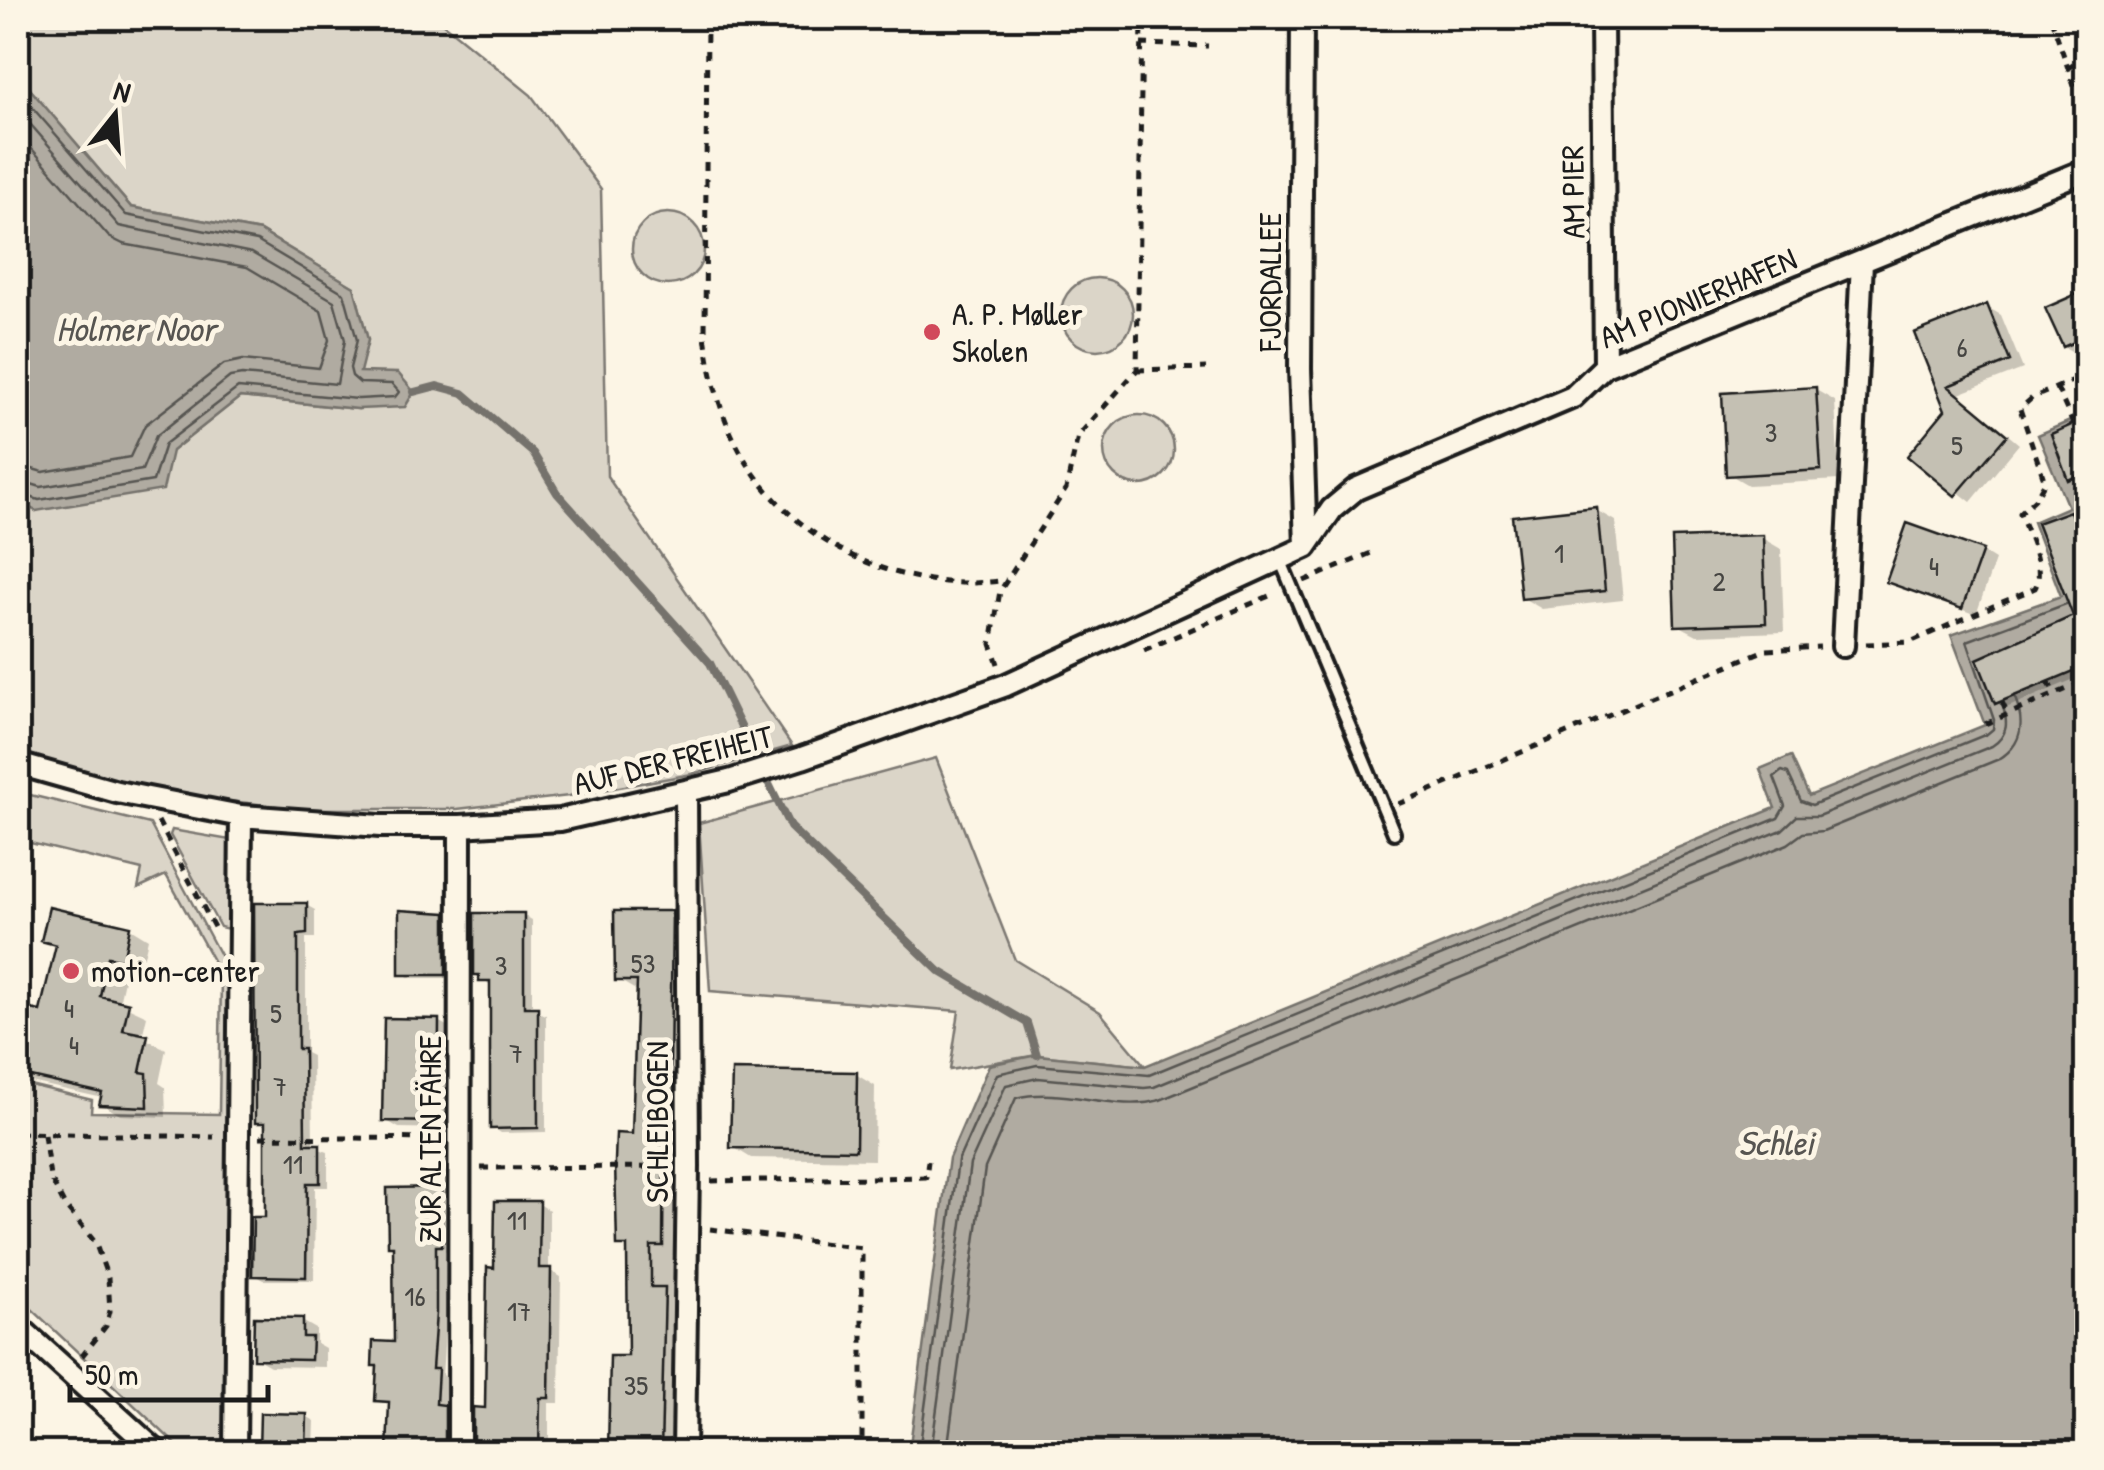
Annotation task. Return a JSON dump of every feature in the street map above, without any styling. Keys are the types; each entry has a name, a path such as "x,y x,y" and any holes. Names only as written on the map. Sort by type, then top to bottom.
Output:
{"street":[{"name":"FJORDALLEE","path":"1302,18 1300,369 1306,547"},
{"name":"AM PIER","path":"1602,18 1605,366"},
{"name":"AM PIONIERHAFEN","path":"1306,547 1332,509 1356,490 1573,397 1605,366 2086,170"},
{"path":"1844,646 1862,262"},
{"name":"AUF DER FREIHEIT","path":"18,764 117,792 242,816 380,826 560,820 728,781 1006,685 1306,547"},
{"name":"SCHLEIBOGEN","path":"684,1452 688,1174 686,791"},
{"path":"234,1452 242,816"},
{"name":"ZUR ALTEN FÄHRE","path":"459,1452 460,826"},
{"path":"18,1326 157,1452"}],"lane":[{"path":"1280,559 1394,833"}],"path":[{"path":"707,18 706,335 713,382 744,460 782,506 848,554 878,568 922,580 962,585 1006,580"},
{"path":"1006,685 991,644 993,620 1006,580 1066,489 1078,436 1137,370 1142,18"},
{"path":"2051,18 2086,111"},
{"path":"1141,44 1208,46"},
{"path":"2068,70 2086,54"},
{"path":"1137,370 1206,368"},
{"path":"1385,810 1764,650 1910,642 2034,588 2039,580 2038,569 2020,514 2045,482 2020,410 2032,398 2083,377 2086,394"},
{"path":"2057,388 2073,424"},
{"path":"2048,681 2054,695"},
{"path":"1985,724 2086,681"},
{"path":"2002,702 2008,715"},
{"path":"156,819 224,945 240,967"},
{"path":"18,1133 460,1140"},
{"path":"44,1135 50,1176 66,1206 95,1242 108,1278 110,1311 106,1326 68,1372"},
{"path":"460,1168 926,1177 928,1161"},
{"path":"687,1226 862,1248 862,1452"}],"shaded area":[{"path":"18,18 436,18 531,95 601,189 607,476 792,746 692,774 569,796 457,809 305,809 181,796 18,756 18,501 36,511 172,451 240,397 358,409 359,373 368,340 354,287 260,231 131,207 18,75"},
{"path":"668,213 694,223 704,249 694,275 668,285 642,275 632,249 642,223"},
{"path":"1097,278 1123,288 1133,314 1123,340 1097,350 1071,340 1061,314 1071,288"},
{"path":"1139,415 1153,417 1164,425 1172,436 1172,464 1164,475 1153,483 1139,485 1125,483 1114,475 1106,464 1104,450 1106,436 1114,425 1125,417"},
{"path":"936,758 1015,960 1100,1012 1145,1066 1037,1055 950,1070 959,1011 710,991 699,823"},
{"path":"18,792 150,824 229,972 232,1129 222,1452 184,1452 18,1296 18,1082 92,1100 91,1112 219,1114 221,975 166,875 138,888 142,870 18,840"},
{"path":"172,830 230,840 228,929 220,927 170,835"}],"water":[{"name":"Holmer Noor","path":"18,75 131,207 260,231 354,287 368,340 360,372 398,373 414,392 405,407 358,409 240,397 172,451 163,490 36,511 18,501"},
{"name":"Schlei","path":"2086,414 2086,1452 909,1452 949,1158 989,1065 1037,1055 1145,1066 1775,808 1760,769 1791,756 1809,796 1985,725 1951,635 2061,596 2033,522 2068,507 2038,435"}],"building":[{"path":"2086,290 2086,337 2063,347 2045,308"},
{"path":"1987,304 2010,361 1948,386 2007,435 1955,496 1907,456 1945,410 1914,333"},
{"path":"1816,387 1821,470 1726,476 1722,393"},
{"path":"2078,422 2086,441 2086,472 2068,480 2051,434"},
{"path":"1597,507 1605,591 1521,599 1512,516"},
{"path":"2070,511 2086,554 2086,666 1995,704 1977,659 2073,616 2037,523"},
{"path":"1907,523 1983,550 1962,609 1886,582"},
{"path":"1763,535 1766,623 1675,626 1672,538"},
{"path":"254,903 307,903 307,934 298,935 298,1049 304,1049 305,1144 320,1144 320,1183 307,1183 306,1277 252,1276 253,1217 265,1217 265,1123 255,1123"},
{"path":"49,907 130,926 123,960 108,957 100,996 129,1003 123,1030 148,1035 140,1072 147,1073 148,1107 99,1105 102,1093 18,1074 18,1006 40,1011 56,945 41,941"},
{"path":"399,910 446,913 446,975 399,975"},
{"path":"614,911 672,911 670,1074 674,1074 674,1108 664,1108 663,1246 651,1246 651,1287 665,1287 661,1452 608,1452 610,1356 628,1356 627,1246 617,1246 615,1162 616,1133 632,1134 637,981 615,981"},
{"path":"474,913 524,913 524,1007 538,1007 538,1128 490,1129 490,981 479,981 479,975 474,975"},
{"path":"384,1018 439,1019 438,1122 382,1121"},
{"path":"732,1070 857,1072 856,1150 730,1148"},
{"path":"441,1187 442,1246 436,1246 432,1369 438,1369 436,1404 445,1405 445,1452 387,1452 389,1402 375,1401 377,1366 372,1366 373,1341 394,1342 393,1246 388,1246 387,1188"},
{"path":"495,1201 540,1201 539,1268 551,1268 549,1398 540,1398 539,1452 473,1452 473,1407 485,1408 487,1267 494,1268"},
{"path":"254,1317 303,1318 303,1337 312,1337 311,1360 253,1359"},
{"path":"260,1413 307,1414 306,1452 259,1452"}],"waterway":[{"path":"414,392 437,386 463,393 533,453 557,493 710,663 790,827 939,971 1027,1023 1037,1055"}],"place":[{"name":"A. P. Møller Skolen","path":"932,332"},
{"name":"motion-center","path":"71,971"}]}
